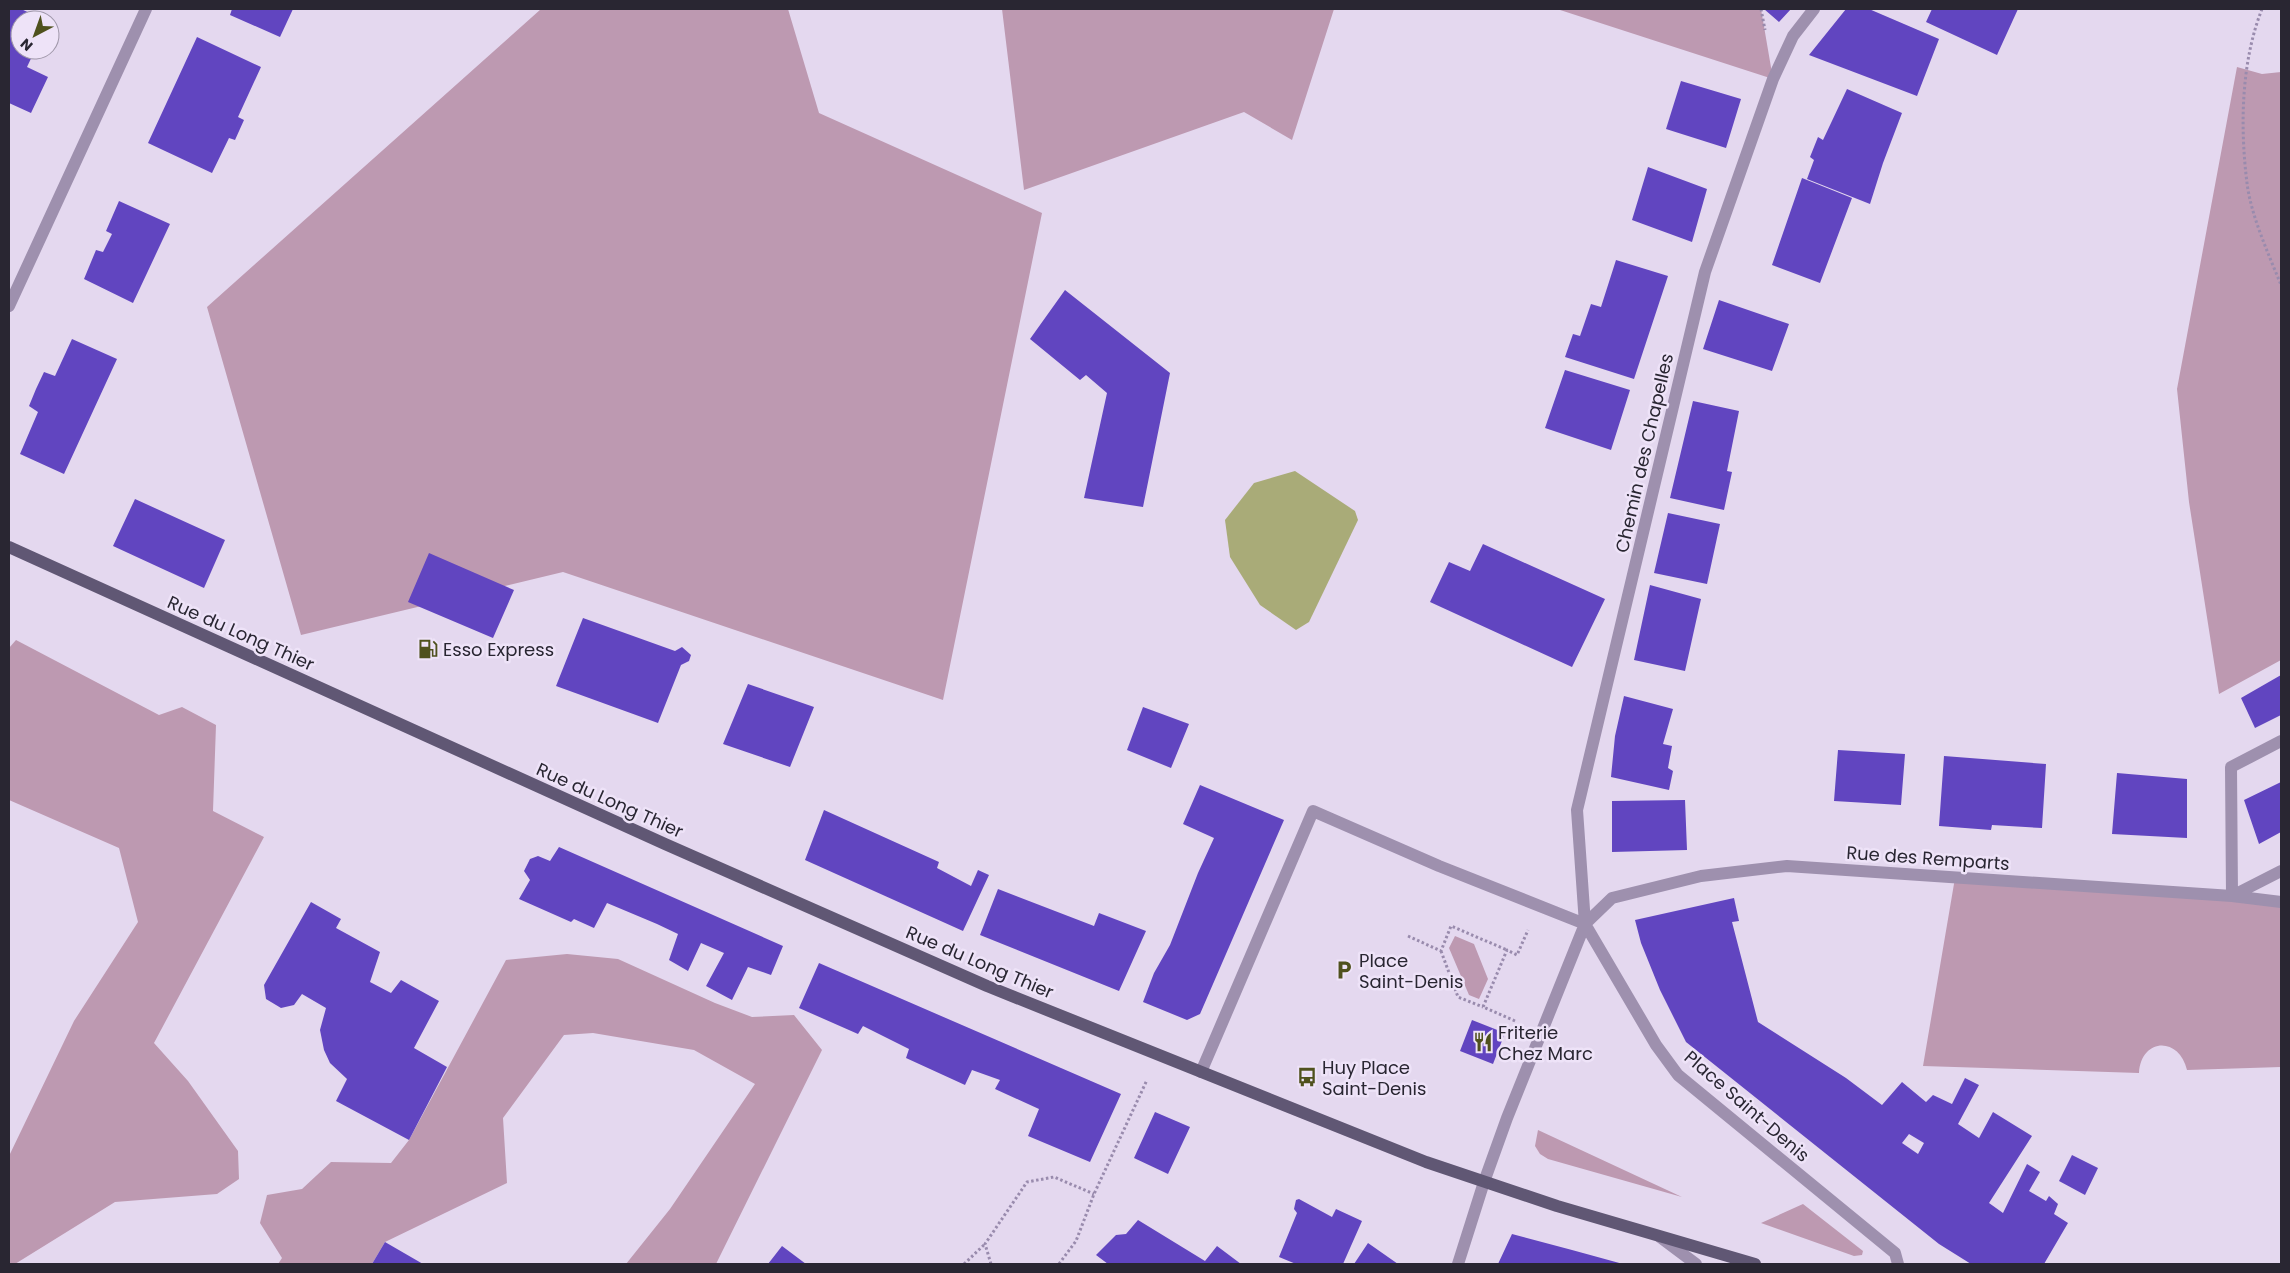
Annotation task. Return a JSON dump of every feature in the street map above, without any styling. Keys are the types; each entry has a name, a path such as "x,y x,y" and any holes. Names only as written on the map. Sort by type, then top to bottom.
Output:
{"main road":[{"name":"Rue du Long Thier","path":"9,547 665,844 987,986 1201,1072"},
{"path":"1201,1072 1426,1162 1557,1206 1755,1264"}],"street":[{"path":"9,306 146,9"},
{"name":"Chemin des Chapelles","path":"1585,924 1577,810 1705,272 1774,79 1793,36 1814,9"},
{"path":"2281,741 2231,767 2232,896 2281,871"},
{"path":"1201,1072 1313,811 1439,866 1585,924 1484,1182 1458,1264"},
{"name":"Rue des Remparts","path":"1585,924 1612,898 1701,876 1787,866 2232,896 2281,902"},
{"name":"Place Saint-Denis","path":"1585,924 1656,1046 1678,1075 1894,1253 1898,1264"},
{"path":"1656,1234 1696,1264"}],"path":[{"path":"2262,9 2247,67 2243,118 2247,185 2263,242 2281,285"},
{"path":"1515,1021 1458,997 1441,951 1451,926 1517,955 1538,905"},
{"path":"1408,936 1441,951"},
{"path":"1484,1008 1507,950"},
{"path":"1059,1264 1076,1241 1094,1194 1158,1055"},
{"path":"964,1264 985,1244 1026,1182 1054,1177 1094,1194"},
{"path":"985,1244 991,1264"}],"shaded area":[{"path":"541,9 788,9 819,113 1042,213 943,700 563,572 301,635 207,307"},
{"path":"1002,9 1334,9 1292,140 1244,112 1024,190"},
{"path":"1557,9 1761,9 1773,79"},
{"path":"2237,67 2262,74 2281,72 2281,660 2219,694 2189,502 2177,389"},
{"path":"1295,471 1355,511 1358,520 1309,622 1296,630 1260,605 1230,557 1225,520 1254,483"},
{"path":"16,640 159,715 182,707 216,725 213,811 264,837 154,1043 188,1081 238,1151 239,1179 217,1194 115,1202 15,1264 9,1264 9,1156 74,1021 138,922 119,848 9,800 9,648"},
{"path":"1955,878 2281,902 2281,1067 2187,1070 2183,1059 2176,1051 2169,1047 2161,1046 2153,1048 2146,1053 2141,1061 2139,1073 1923,1066"},
{"path":"1455,936 1474,944 1488,979 1479,999 1469,995 1449,948"},
{"path":"567,954 618,959 715,1003 752,1017 794,1015 822,1050 716,1264 626,1264 670,1209 755,1084 694,1050 593,1033 564,1035 503,1118 507,1183 385,1242 372,1264 278,1264 282,1258 260,1223 267,1195 302,1189 331,1162 391,1163 409,1140 506,960"},
{"path":"1538,1130 1682,1197 1548,1159 1540,1154 1535,1146"},
{"path":"1803,1204 1863,1251 1862,1255 1854,1256 1761,1223"}],"building":[{"path":"9,9 21,9 23,10 10,10 10,60 30,60 27,67 48,77 31,113 9,103"},
{"path":"232,9 293,9 280,37 230,15"},
{"path":"1764,9 1791,9 1779,22"},
{"path":"1846,9 1869,9 1939,39 1917,96 1809,55"},
{"path":"1932,9 2018,9 1997,55 1926,22"},
{"path":"197,37 261,67 238,117 244,120 235,140 229,138 212,173 148,143"},
{"path":"1681,81 1741,99 1726,148 1666,129"},
{"path":"1847,89 1902,113 1870,204 1807,179 1814,160 1810,157 1818,137 1823,140"},
{"path":"1648,167 1707,189 1692,242 1632,220"},
{"path":"1802,178 1852,198 1820,283 1772,265"},
{"path":"119,201 170,224 133,303 84,279 96,250 103,252 112,234 106,231"},
{"path":"1616,260 1668,276 1634,379 1565,357 1573,334 1580,336 1591,304 1601,307"},
{"path":"1065,290 1170,373 1143,507 1084,498 1107,393 1086,375 1080,380 1030,339"},
{"path":"1719,300 1789,324 1772,371 1703,349"},
{"path":"72,339 117,359 64,474 20,454 38,412 29,406 36,389 44,372 55,376"},
{"path":"1565,370 1630,390 1611,450 1545,428"},
{"path":"1693,401 1739,411 1727,471 1732,472 1724,510 1670,498"},
{"path":"135,499 225,540 204,588 113,546"},
{"path":"1668,513 1720,524 1707,584 1654,573"},
{"path":"1483,544 1605,599 1572,667 1430,602 1449,562 1470,571"},
{"path":"429,553 514,590 493,638 408,602"},
{"path":"1650,585 1701,599 1685,671 1634,660"},
{"path":"583,618 675,651 682,647 691,655 689,661 681,665 658,723 556,686"},
{"path":"2281,675 2281,715 2255,728 2241,698"},
{"path":"748,684 814,707 790,767 723,744"},
{"path":"1624,696 1673,709 1663,744 1672,746 1668,768 1673,771 1669,790 1611,777 1615,736"},
{"path":"1143,707 1189,724 1171,768 1127,750"},
{"path":"1838,750 1905,754 1901,805 1834,801"},
{"path":"1944,756 2046,764 2042,828 1992,825 1991,830 1939,826"},
{"path":"2117,773 2187,779 2187,838 2112,834"},
{"path":"2281,782 2281,832 2259,844 2244,800"},
{"path":"1200,785 1284,820 1200,1014 1187,1020 1143,1002 1154,973 1170,945 1214,838 1183,824"},
{"path":"1685,800 1687,850 1612,852 1612,801"},
{"path":"824,810 939,862 937,868 971,886 978,870 989,875 963,931 805,860"},
{"path":"559,847 783,946 771,975 748,967 732,1000 706,986 724,953 701,943 688,971 669,960 678,934 657,924 607,903 594,928 574,919 571,922 519,899 530,880 524,871 530,859 538,856 550,861"},
{"path":"998,889 1094,926 1099,913 1146,931 1119,991 980,935"},
{"path":"1734,898 1739,921 1732,922 1758,1022 1846,1078 1882,1105 1902,1082 1926,1102 1933,1095 1952,1104 1965,1078 1979,1085 1958,1124 1979,1138 1993,1112 2032,1136 1989,1203 2003,1213 2027,1164 2040,1172 2029,1191 2046,1201 2049,1196 2058,1204 2054,1214 2068,1223 2044,1264 1971,1264 1939,1244 1686,1042 1660,990 1641,943 1635,920","holes":["1909,1134 1924,1143 1918,1154 1902,1143"]},
{"path":"311,902 341,919 336,928 380,952 370,982 391,993 401,980 439,1001 414,1048 447,1067 409,1140 336,1101 347,1079 330,1063 324,1050 320,1030 326,1008 302,994 294,1005 281,1008 266,999 264,985"},
{"path":"819,963 1121,1094 1090,1162 1028,1136 1039,1109 995,1089 1000,1080 972,1070 965,1085 906,1058 909,1049 863,1026 858,1034 799,1008"},
{"name":"Friterie Chez Marc","path":"1472,1020 1505,1033 1493,1064 1460,1051"},
{"path":"1155,1112 1190,1127 1168,1174 1134,1158"},
{"path":"2072,1155 2098,1168 2085,1195 2059,1181"},
{"path":"1299,1199 1332,1217 1336,1209 1362,1221 1343,1264 1296,1264 1279,1257 1297,1213 1294,1209 1296,1200"},
{"path":"1138,1220 1205,1261 1217,1246 1241,1264 1108,1264 1096,1255 1116,1235 1126,1234"},
{"path":"1512,1234 1572,1250 1623,1264 1498,1264"},
{"path":"385,1242 423,1264 372,1264"},
{"path":"1368,1243 1398,1264 1354,1264"},
{"path":"782,1246 806,1264 768,1264"}],"place":[{"name":"Esso Express","path":"428,649"},
{"name":"Place Saint-Denis","path":"1344,970"},
{"name":"Friterie Chez Marc","path":"1483,1042"},
{"name":"Huy Place Saint-Denis","path":"1307,1077"}]}
